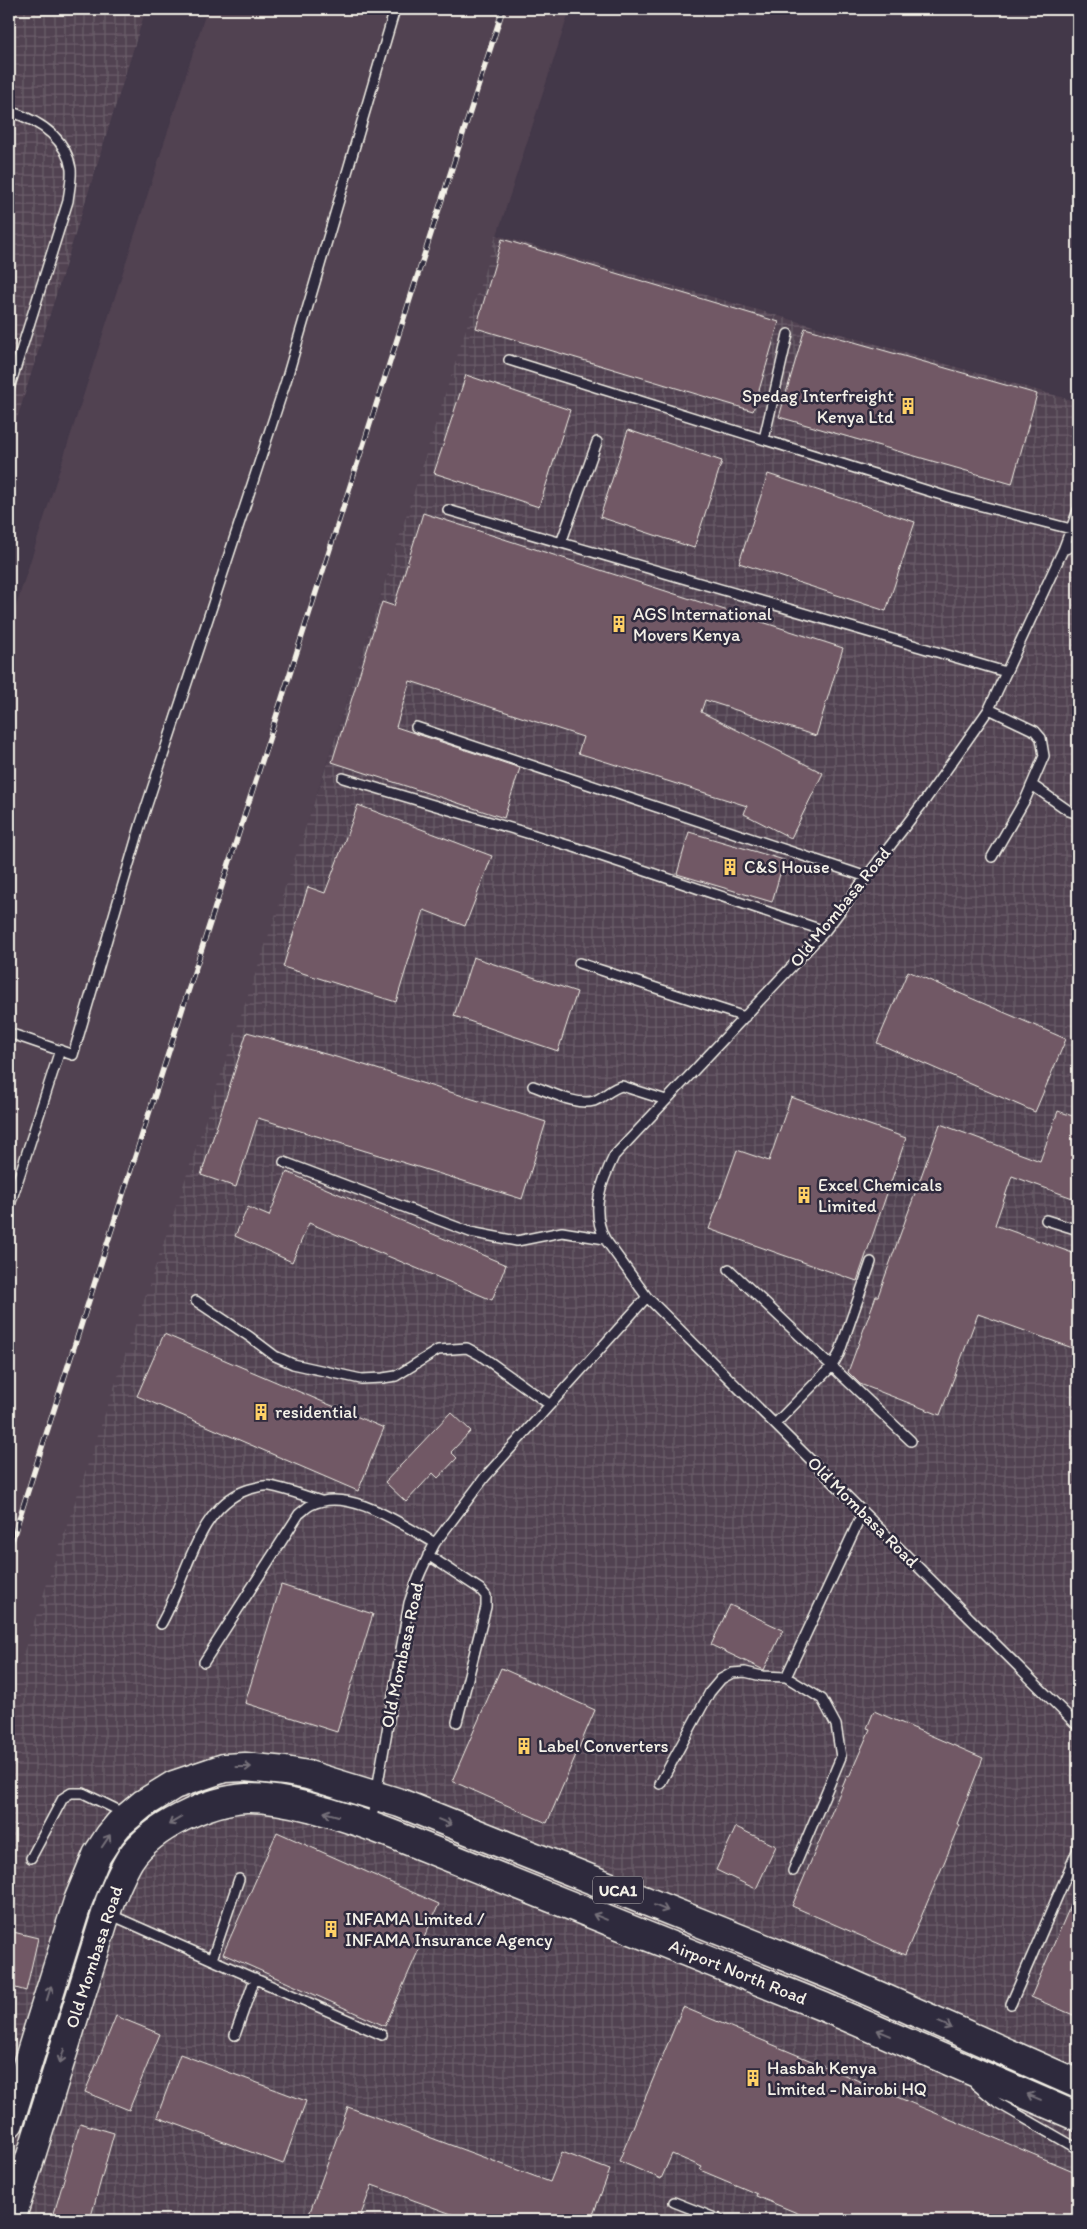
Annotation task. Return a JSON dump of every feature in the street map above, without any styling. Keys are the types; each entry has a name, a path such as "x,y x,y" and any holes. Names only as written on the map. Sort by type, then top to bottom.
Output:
{"main road":[{"name":"Old Mombasa Road","path":"9,2123 78,1901 90,1869 110,1835 129,1816 156,1795 174,1785 224,1768 245,1767 285,1771 327,1780 387,1799"},
{"name":"Old Mombasa Road","path":"11,2220 106,1913 131,1858 151,1838 174,1821 201,1808 239,1799 262,1799 295,1804 382,1830"},
{"name":"Airport North Road","path":"387,1799 836,1977 1078,2084"},
{"name":"Airport North Road","path":"382,1830 824,2007 1078,2117"},
{"path":"824,2007 836,1977"}],"lane":[{"path":"9,1033 73,1055 141,823 286,381 395,9"},
{"path":"9,111 45,127 62,144 71,170 68,200 9,389"},
{"path":"764,439 788,334"},
{"path":"509,360 951,498 1071,530"},
{"path":"561,543 597,442"},
{"path":"448,510 1006,672"},
{"name":"Old Mombasa Road","path":"1078,510 1063,550 989,709 926,799 825,931 614,1156 601,1183 597,1208 600,1231 647,1297 1078,1726"},
{"path":"1063,550 1078,544"},
{"path":"989,709 1035,731 1041,738 1044,756 1032,785 992,857"},
{"path":"416,727 867,877"},
{"path":"343,778 577,848 825,931"},
{"path":"1032,785 1068,811 1078,814"},
{"path":"579,963 745,1017"},
{"path":"9,1208 60,1050"},
{"path":"533,1086 583,1103 596,1100 616,1087 622,1086 666,1100"},
{"path":"284,1162 470,1232 517,1241 562,1232 605,1239"},
{"path":"1046,1220 1078,1230"},
{"path":"775,1424 832,1366 843,1344 871,1262"},
{"path":"729,1269 911,1440"},
{"name":"Old Mombasa Road","path":"382,1830 409,1603 417,1577 435,1543 485,1477 647,1297"},
{"path":"196,1301 275,1356 293,1364 361,1379 383,1378 396,1376 438,1350 456,1347 467,1348 550,1404"},
{"path":"161,1624 171,1608 206,1525 224,1503 241,1492 257,1487 269,1486 321,1502"},
{"path":"204,1662 299,1514 310,1505 321,1502 348,1500 368,1507 435,1543"},
{"path":"786,1677 863,1512"},
{"path":"428,1555 480,1589 486,1596 486,1607 457,1722"},
{"path":"660,1784 710,1692 721,1679 732,1673 745,1672 762,1676 786,1677 822,1700 836,1725 841,1757 793,1871"},
{"path":"31,1858 63,1798 72,1793 82,1792 129,1816"},
{"path":"1011,2004 1078,1849"},
{"path":"212,1959 239,1879"},
{"path":"106,1913 382,2035"},
{"path":"235,2035 255,1978"},
{"path":"947,2060 998,2103 1078,2150"},
{"path":"674,2202 720,2220"}],"shaded area":[{"path":"9,9 146,9 9,444"},
{"path":"207,9 570,9 9,1741 9,628"},
{"path":"496,235 1078,402 1078,2220 9,2220 9,1695 322,779"}],"building":[{"path":"502,239 779,322 753,411 476,328"},
{"name":"Spedag Interfreight Kenya Ltd","path":"805,328 1037,394 1012,484 779,417"},
{"path":"466,375 570,410 539,507 434,473"},
{"path":"628,430 722,461 694,548 600,517"},
{"path":"768,474 915,522 886,611 739,563"},
{"path":"423,513 843,648 816,736 705,700 701,712 823,773 791,838 744,814 747,806 578,753 583,737 410,681 396,727 520,768 504,818 332,762 382,602 394,606"},
{"path":"358,805 492,856 465,926 424,910 396,1002 283,967 308,887 325,893"},
{"name":"C&S House","path":"689,832 784,860 772,902 677,874"},
{"path":"473,957 577,992 558,1051 454,1016"},
{"path":"908,971 1066,1039 1035,1112 877,1043"},
{"path":"247,1032 361,1064 546,1122 522,1199 258,1118 236,1187 201,1175"},
{"name":"Excel Chemicals Limited","path":"791,1097 906,1138 857,1281 709,1229 737,1150 769,1161"},
{"path":"1058,1111 1078,1118 1078,1200 1012,1176 995,1225 1078,1255 1078,1350 978,1314 940,1415 860,1384 848,1372 876,1296 878,1296 940,1124 1040,1161"},
{"path":"287,1172 506,1265 492,1300 309,1223 292,1262 235,1236 248,1207 269,1216"},
{"name":"residential","path":"164,1334 384,1428 358,1491 137,1396"},
{"path":"451,1412 471,1431 451,1452 457,1458 438,1478 433,1473 406,1502 385,1482"},
{"path":"281,1585 373,1614 337,1732 245,1703"},
{"path":"730,1605 783,1630 764,1670 711,1645"},
{"name":"Label Converters","path":"501,1668 595,1710 547,1823 452,1781"},
{"path":"874,1711 983,1758 957,1824 960,1825 905,1955 792,1906 847,1776 849,1777 870,1729 867,1728"},
{"path":"736,1827 776,1846 756,1889 716,1870"},
{"name":"INFAMA Limited / INFAMA Insurance Agency","path":"277,1832 439,1904 385,2026 223,1954"},
{"path":"1078,1888 1078,2017 1031,1997"},
{"path":"9,1931 38,1938 26,1991 9,1986"},
{"name":"Hasbah Kenya Limited - Nairobi HQ","path":"683,2007 1078,2173 1078,2220 814,2220 700,2170 702,2167 672,2154 661,2179 619,2161"},
{"path":"116,2016 160,2034 129,2110 85,2092"},
{"path":"180,2054 306,2101 283,2164 157,2117"},
{"path":"348,2107 550,2182 562,2152 610,2170 591,2220 468,2220 372,2185 359,2220 307,2220"},
{"path":"80,2123 114,2133 90,2220 65,2220 53,2217"}],"railway":[{"path":"9,1550 503,9"}],"place":[{"name":"Spedag Interfreight Kenya Ltd","path":"908,406"},
{"name":"AGS International Movers Kenya","path":"619,624"},
{"name":"C&S House","path":"730,867"},
{"name":"Excel Chemicals Limited","path":"804,1195"},
{"name":"residential","path":"261,1412"},
{"name":"Label Converters","path":"524,1746"},
{"name":"INFAMA Limited / INFAMA Insurance Agency","path":"331,1929"},
{"name":"Hasbah Kenya Limited - Nairobi HQ","path":"753,2078"}]}
